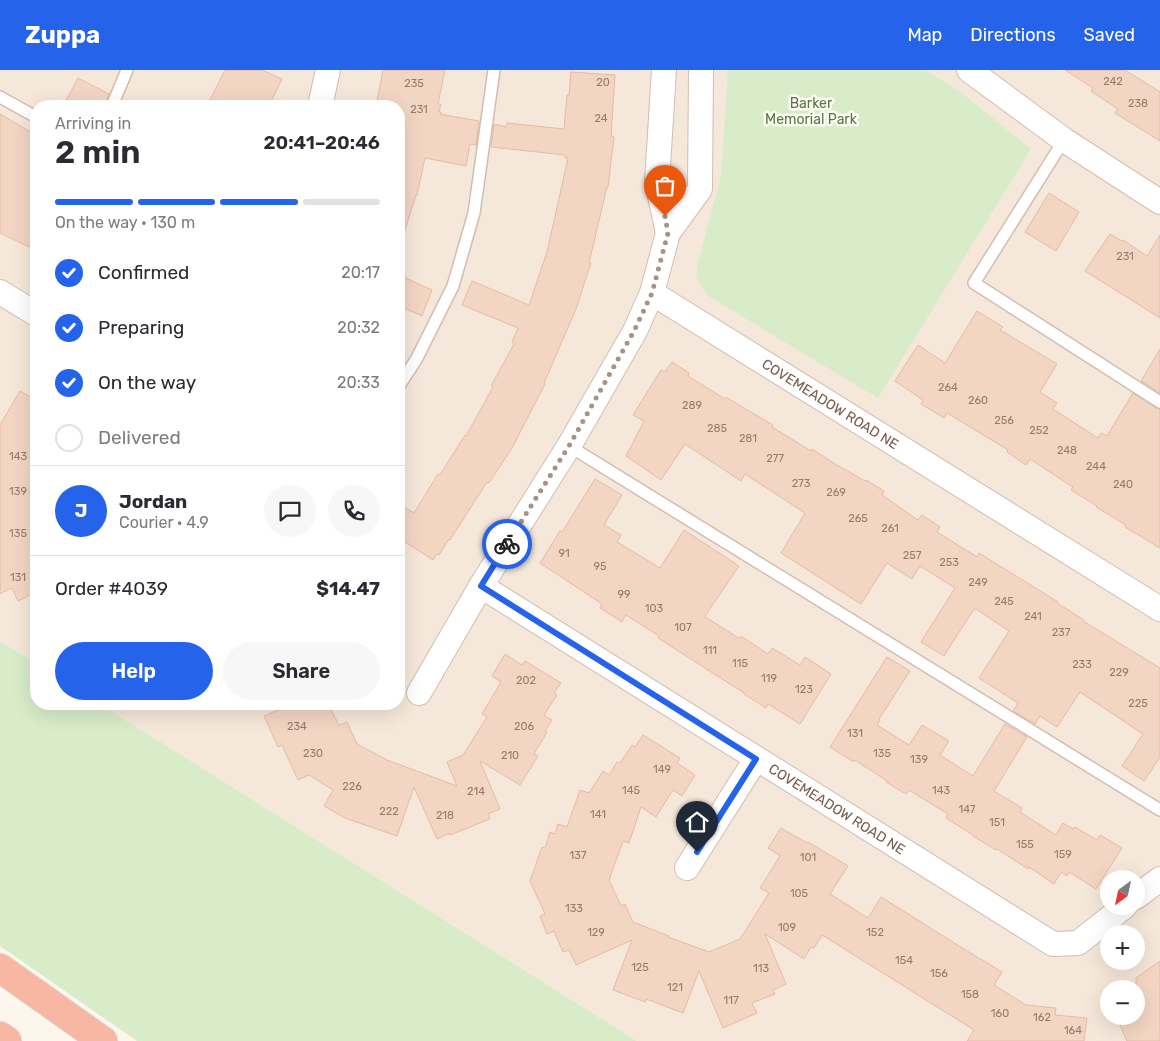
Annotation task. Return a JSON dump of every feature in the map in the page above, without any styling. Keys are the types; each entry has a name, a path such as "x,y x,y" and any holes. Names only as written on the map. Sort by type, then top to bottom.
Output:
{"highway":[{"path":"0,968 103,1041"},
{"path":"0,1036 7,1041"}],"street":[{"path":"321,100 328,70"},
{"path":"664,70 657,182 668,233"},
{"path":"418,693 481,586 569,446 634,331 652,293 668,233 700,189 701,70"},
{"path":"969,70 1064,140 1160,202"},
{"path":"0,292 30,310"},
{"name":"COVEMEADOW ROAD NE","path":"652,293 1160,609"},
{"name":"COVEMEADOW ROAD NE","path":"481,586 1053,944 1078,943 1114,915"},
{"path":"687,868 756,759"},
{"path":"1145,890 1160,879"}],"lane":[{"path":"114,100 127,70"},
{"path":"405,377 417,358 456,277 474,213 494,70"},
{"path":"0,96 30,114"},
{"path":"1064,140 974,283 1160,402"},
{"path":"569,446 1160,810"}],"shaded area":[{"path":"0,70 1160,70 1160,1041 637,1041 110,710 405,710 405,100 30,100 30,659 0,641"}],"green space":[{"name":"Barker Memorial Park","path":"728,70 925,70 958,90 1031,149 878,398 708,296 696,278 698,263 721,176"},
{"path":"0,641 30,659 30,710 110,710 637,1041 137,1041 0,946"}],"building":[{"path":"225,70 262,70 282,79 272,100 210,100"},
{"path":"383,70 445,70 438,104 441,104 440,114 479,121 476,145 470,144 466,166 425,158 417,195 405,230 405,100 377,100"},
{"path":"1065,70 1125,70 1160,92 1160,141 1115,113 1118,109 1091,91 1093,88"},
{"path":"571,72 615,75 611,136 614,137 608,187 589,263 591,263 576,309 545,384 512,448 489,483 487,482 450,540 433,560 405,542 405,508 414,513 438,474 440,475 466,436 514,344 512,342 518,328 462,305 472,281 529,305 547,252 568,158 565,158 565,155 491,147 494,124 506,127 507,123 564,129 567,95 569,95"},
{"path":"78,78 109,94 107,100 66,100"},
{"path":"0,114 30,132 30,247 0,233"},
{"path":"1049,193 1079,212 1056,251 1025,232"},
{"path":"1110,234 1147,256 1160,235 1160,318 1085,271"},
{"path":"405,278 432,290 422,316 405,309"},
{"path":"977,311 1003,327 1000,330 1057,364 1040,392 1057,403 1053,409 1098,438 1101,433 1107,436 1133,393 1160,409 1160,548 1125,527 1126,525 1071,490 1073,487 1030,459 1026,465 1007,452 1008,450 947,413 944,418 921,404 923,400 895,381 918,345 945,363"},
{"path":"1160,349 1160,393 1141,381"},
{"path":"672,362 689,373 688,376 773,425 772,427 811,451 812,449 884,491 882,495 918,520 922,515 940,527 937,532 977,557 979,553 1058,602 1083,621 1160,668 1160,757 1144,781 1122,766 1143,734 1080,692 1057,727 1040,716 1035,724 1013,711 1018,703 979,678 1009,631 976,609 974,609 944,656 921,642 955,588 920,566 912,579 887,563 861,604 781,553 805,513 745,474 741,481 685,444 661,480 626,456 644,421 633,415 661,370 665,372"},
{"path":"20,391 30,397 30,595 18,601 12,588 0,594 0,425"},
{"path":"595,479 622,495 604,525 621,535 617,542 660,568 684,530 739,566 705,616 707,618 740,639 741,636 768,654 772,648 800,665 805,657 831,674 800,724 768,704 766,708 626,615 622,622 600,608 602,604 540,563"},
{"path":"505,654 522,665 525,661 561,683 554,693 557,695 544,715 552,720 534,754 538,756 520,785 480,761 500,809 488,814 490,819 437,839 414,787 397,836 345,818 324,806 333,790 309,775 298,780 282,745 278,747 264,716 278,710 331,710 339,725 347,722 357,744 387,760 457,786 447,762 463,755 487,717 482,714 501,682 492,676"},
{"path":"887,657 910,671 877,725 909,745 922,725 949,741 940,755 973,776 1005,724 1027,737 994,791 1022,808 1020,812 1056,835 1063,823 1073,829 1075,827 1097,840 1100,835 1122,848 1108,870 1100,870 1100,883 1096,889 1069,872 1067,876 1061,872 1054,884 1029,867 1028,869 973,836 946,818 948,814 909,790 906,794 855,760 854,762 830,747"},
{"path":"643,735 680,758 677,763 695,775 682,796 673,790 656,817 641,807 629,843 623,841 609,880 621,906 625,904 633,922 709,952 740,939 769,893 760,888 780,856 768,848 781,828 848,866 830,894 868,918 881,897 1002,972 994,985 1026,1005 1056,1008 1055,1015 1087,1018 1084,1041 967,1041 974,1030 822,935 814,948 811,947 804,959 765,934 786,984 773,990 775,994 752,1003 757,1013 723,1028 699,971 683,1013 646,999 645,1002 613,990 632,940 576,965 569,950 563,952 554,931 547,934 540,916 545,914 530,881 542,847 545,848 550,832 555,834 558,824 567,827 580,790 589,793 603,771 609,775 617,762 620,763 632,745 635,747"},
{"path":"1160,961 1160,1041 1127,1041 1120,1025 1145,1025 1145,980 1136,980 1136,978"}],"way so far":[{"path":"507,544 569,446 634,331 652,293 668,233 665,216"}],"route":[{"path":"507,544 481,586 756,759 697,852"}]}
